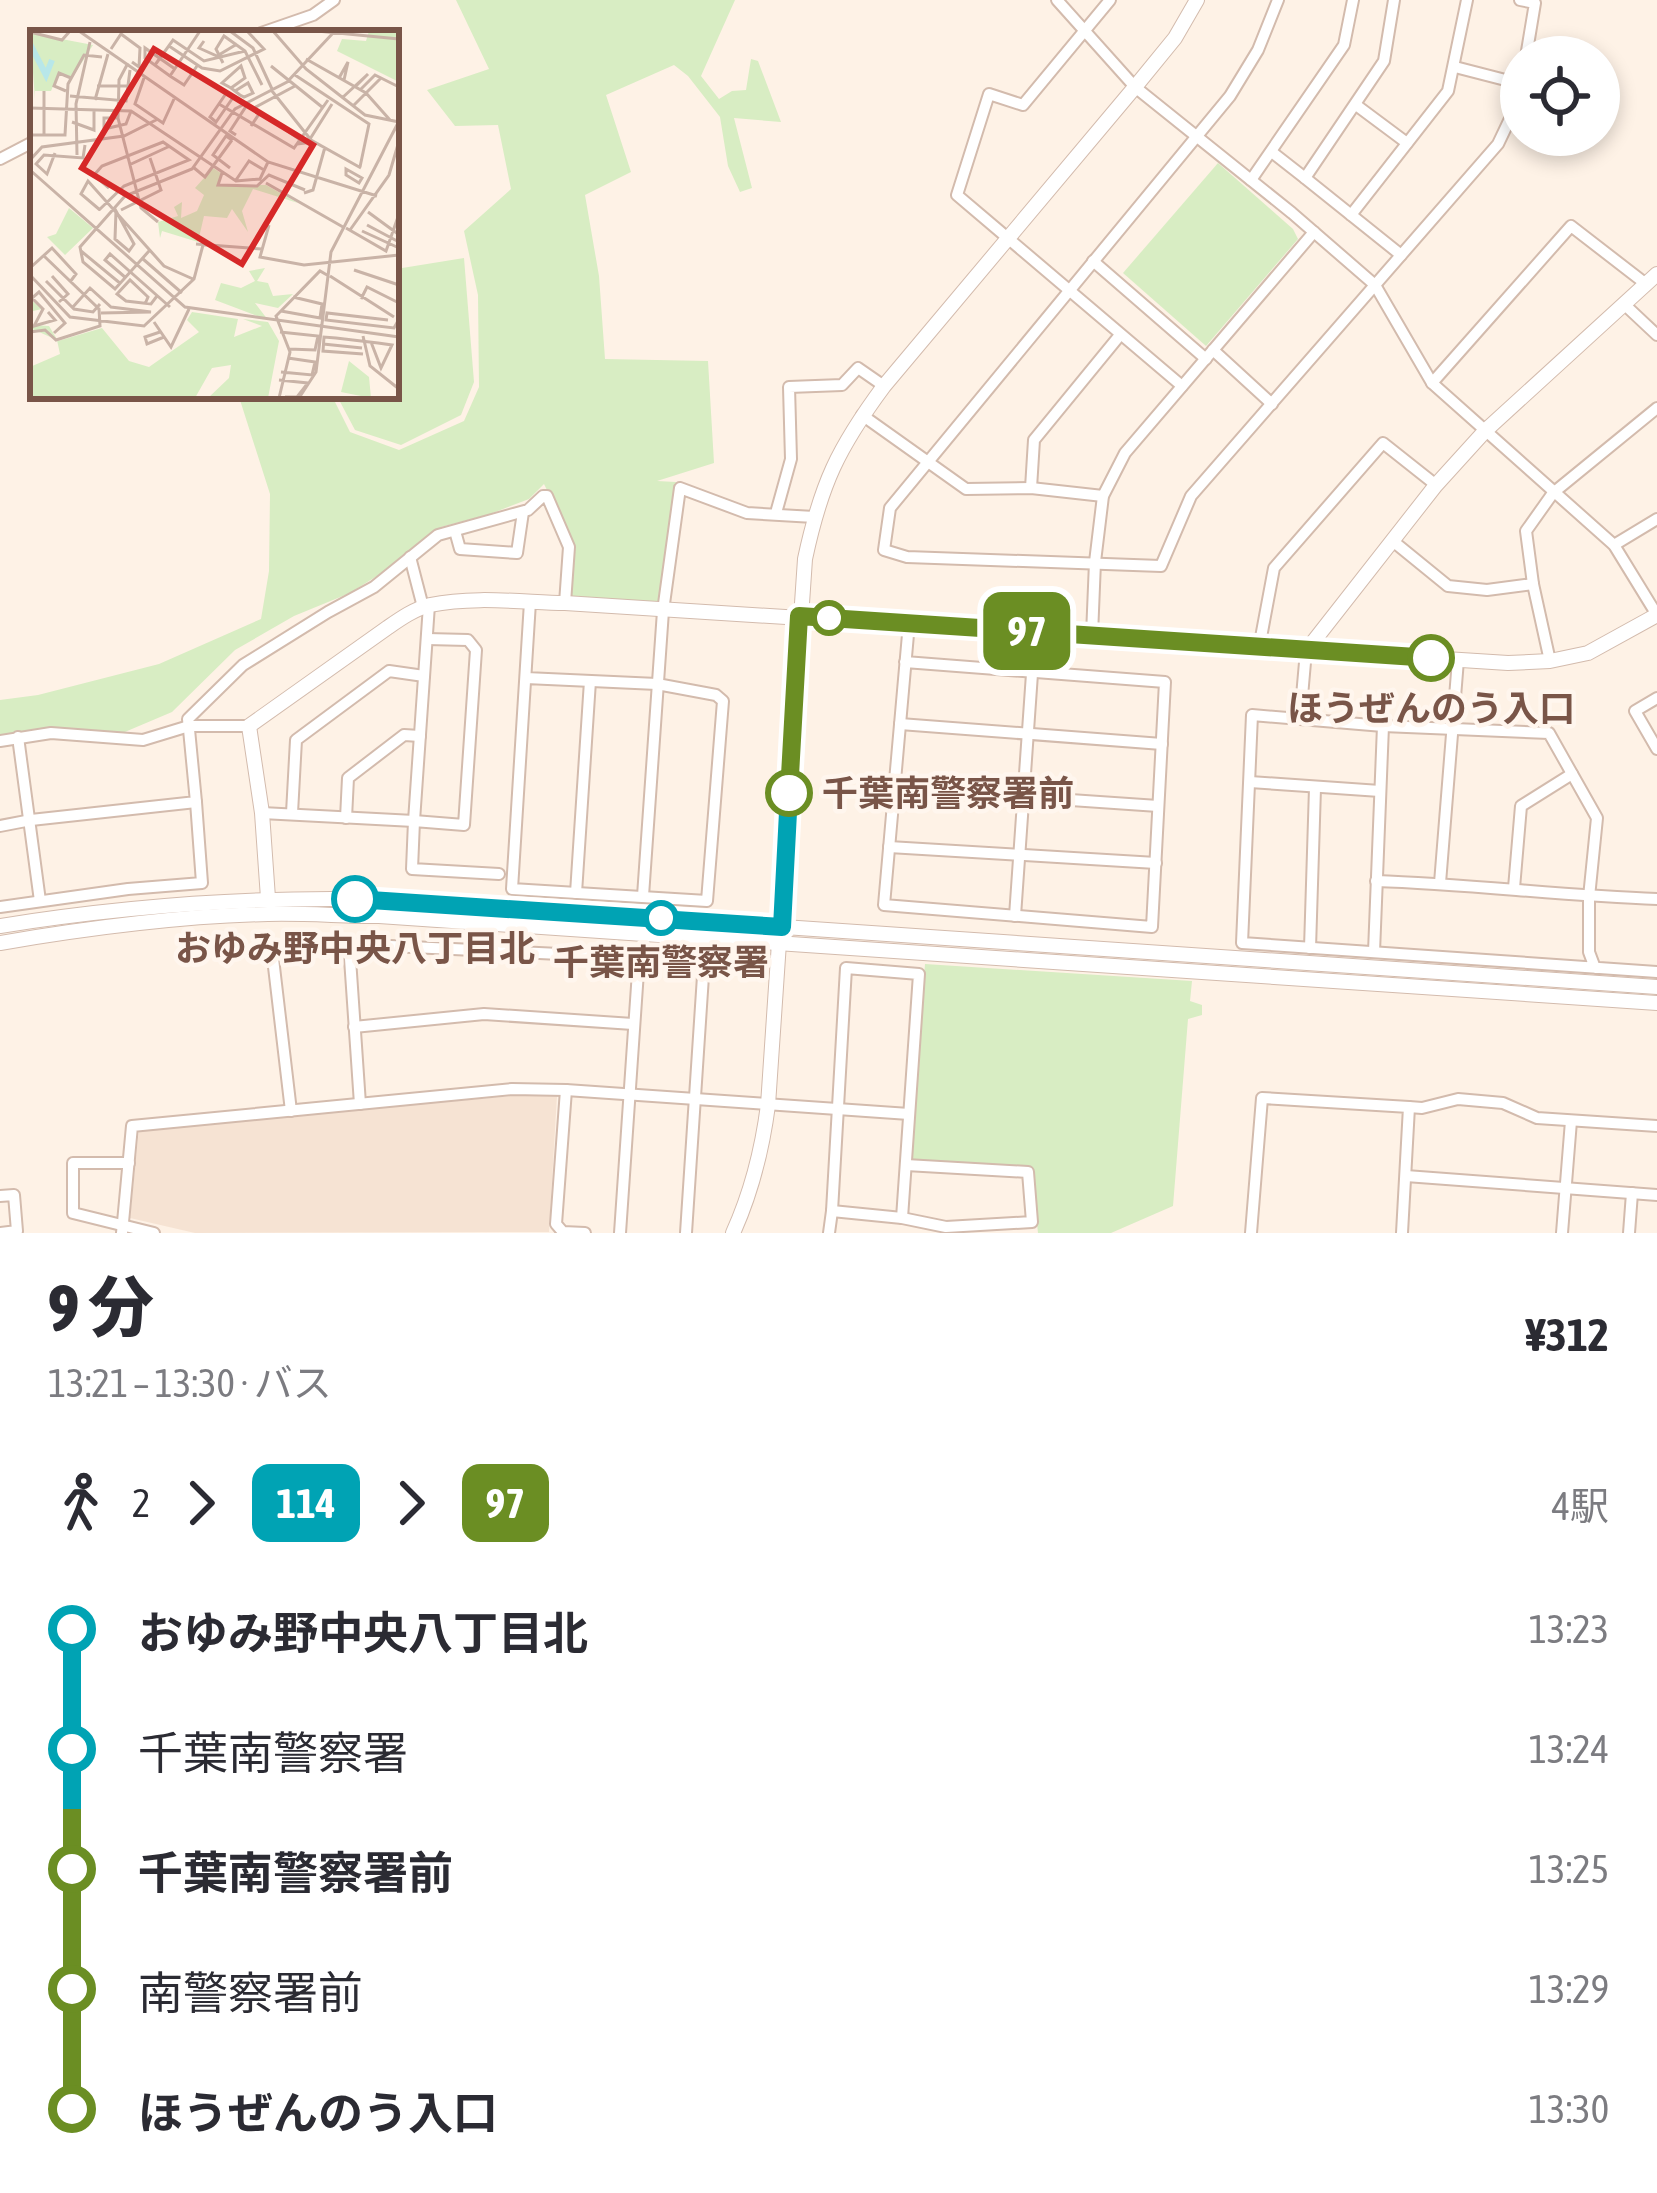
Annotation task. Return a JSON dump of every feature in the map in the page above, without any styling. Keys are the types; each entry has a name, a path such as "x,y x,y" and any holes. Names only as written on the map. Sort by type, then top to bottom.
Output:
{"street":[{"path":"270,30 313,15 334,0"},
{"path":"0,741 51,734 143,740 189,726 250,726 387,628 426,606 473,601 799,616 1508,663 1588,653 1657,616 1614,545 1432,383 1375,285 1136,87 1057,0"},
{"path":"1110,0 1022,105 989,94 957,195 1182,386"},
{"path":"733,1233 761,1156 768,1106 799,616 805,559 830,470 884,386 1136,87 1175,38 1197,0"},
{"path":"1278,0 1258,50 1230,96 890,508 884,550 907,556 1161,566 1192,496 1500,140"},
{"path":"1251,180 1344,45 1353,0"},
{"path":"1305,178 1384,62 1394,0"},
{"path":"1351,215 1448,91 1467,0"},
{"path":"1520,0 1535,3 1530,36"},
{"path":"1455,68 1500,79"},
{"path":"1356,105 1407,143"},
{"path":"0,159 30,144"},
{"path":"1273,153 1401,255"},
{"path":"1300,719 1306,651 1436,485 1485,431 1652,279 1571,226 1432,383"},
{"path":"1092,635 1103,496 1125,453 1314,232"},
{"path":"1093,261 1272,404"},
{"path":"1624,304 1657,335"},
{"path":"1031,488 1034,440 1120,335"},
{"path":"776,513 791,459 789,387 842,385 857,368 884,386"},
{"path":"1550,661 1526,531 1553,494 1657,408"},
{"path":"862,415 966,489 1031,488 1103,496"},
{"path":"1259,648 1274,568 1383,443 1436,485"},
{"path":"643,896 663,611 680,488 747,513 814,518"},
{"path":"0,908 202,883 188,719 243,665 374,587 438,535 523,512 547,496 569,548 565,603"},
{"path":"454,531 460,549 517,553 523,512"},
{"path":"1614,545 1657,519"},
{"path":"1394,542 1448,586 1487,590 1534,584"},
{"path":"410,557 426,606 427,639 412,869 499,874"},
{"path":"526,678 657,684 716,694 723,701 707,901 512,889 530,602"},
{"path":"905,662 1165,682 1152,927 884,905 905,662 909,623"},
{"path":"1015,916 1035,632"},
{"path":"262,813 464,825 476,650 468,640 427,639"},
{"path":"1440,884 1457,660"},
{"path":"292,813 296,740 389,671 424,676"},
{"path":"576,893 590,681"},
{"path":"1657,698 1635,711 1657,749"},
{"path":"1595,968 1589,952 1589,897 1597,818 1550,733 1252,715 1242,943 1595,968 1657,972"},
{"path":"900,724 1162,744"},
{"path":"250,726 268,898"},
{"path":"1374,952 1383,726"},
{"path":"346,818 348,778 404,735 420,736"},
{"path":"18,737 40,901"},
{"path":"1514,888 1521,806 1572,774"},
{"path":"1250,782 1380,791"},
{"path":"894,788 1158,806"},
{"path":"1310,948 1315,788"},
{"path":"0,826 196,802"},
{"path":"889,848 1156,863"},
{"path":"1376,881 1657,899"},
{"path":"0,926 161,904 268,898 392,900 1657,1003"},
{"path":"0,943 128,924 269,914 781,934 1657,987"},
{"path":"349,944 360,1104"},
{"path":"291,1111 272,950 349,944 704,961 686,1233"},
{"path":"620,1233 639,957"},
{"path":"829,1233 846,968 919,974 902,1218"},
{"path":"354,1027 484,1014 633,1024"},
{"path":"122,1230 132,1126 512,1089 909,1114"},
{"path":"566,1090 556,1224 563,1232 585,1233"},
{"path":"1251,1233 1262,1098 1409,1108 1458,1099 1503,1103 1537,1118 1657,1126"},
{"path":"1402,1233 1409,1108"},
{"path":"1562,1233 1571,1121"},
{"path":"129,1162 73,1163 73,1213 122,1230 154,1233"},
{"path":"832,1211 946,1228 1032,1222 1028,1172 906,1165"},
{"path":"1406,1176 1657,1196"},
{"path":"1629,1233 1632,1192"},
{"path":"0,1196 14,1195 16,1231 0,1233"}],"shaded area":[{"path":"523,1095 557,1096 549,1232 195,1233 130,1218 139,1129"}],"green space":[{"path":"456,0 735,0 701,76 719,99 746,90 751,59 758,61 781,122 734,118 752,188 740,192 728,166 720,117 674,65 606,95 631,172 585,195 599,276 605,359 708,361 714,463 657,481 676,482 659,602 569,596 573,543 544,484 529,499 441,527 350,593 294,616 235,650 172,712 113,737 57,729 0,739 0,700 159,664 261,619 269,571 270,494 239,399 334,399 350,432 399,450 464,421 479,387 478,295 464,231 511,189 498,125 455,126 427,90 489,69"},
{"path":"1218,163 1293,229 1298,239 1206,346 1123,273"},
{"path":"464,258 474,382 461,415 401,445 355,430 339,399 399,399 399,269"},
{"path":"925,964 1192,981 1190,1001 1202,1005 1202,1015 1188,1019 1173,1206 1111,1233 1038,1233 1031,1167 911,1160"}],"bus line":[{"name":"97","path":"789,793 799,616 1431,658"},
{"name":"114","path":"355,899 782,927 789,793"}],"place":[{"name":"ほうぜんのう入口","path":"1431,658"},
{"name":"千葉南警察署前","path":"789,793"},
{"name":"おゆみ野中央八丁目北","path":"355,899"},
{"name":"千葉南警察署","path":"661,918"}]}
